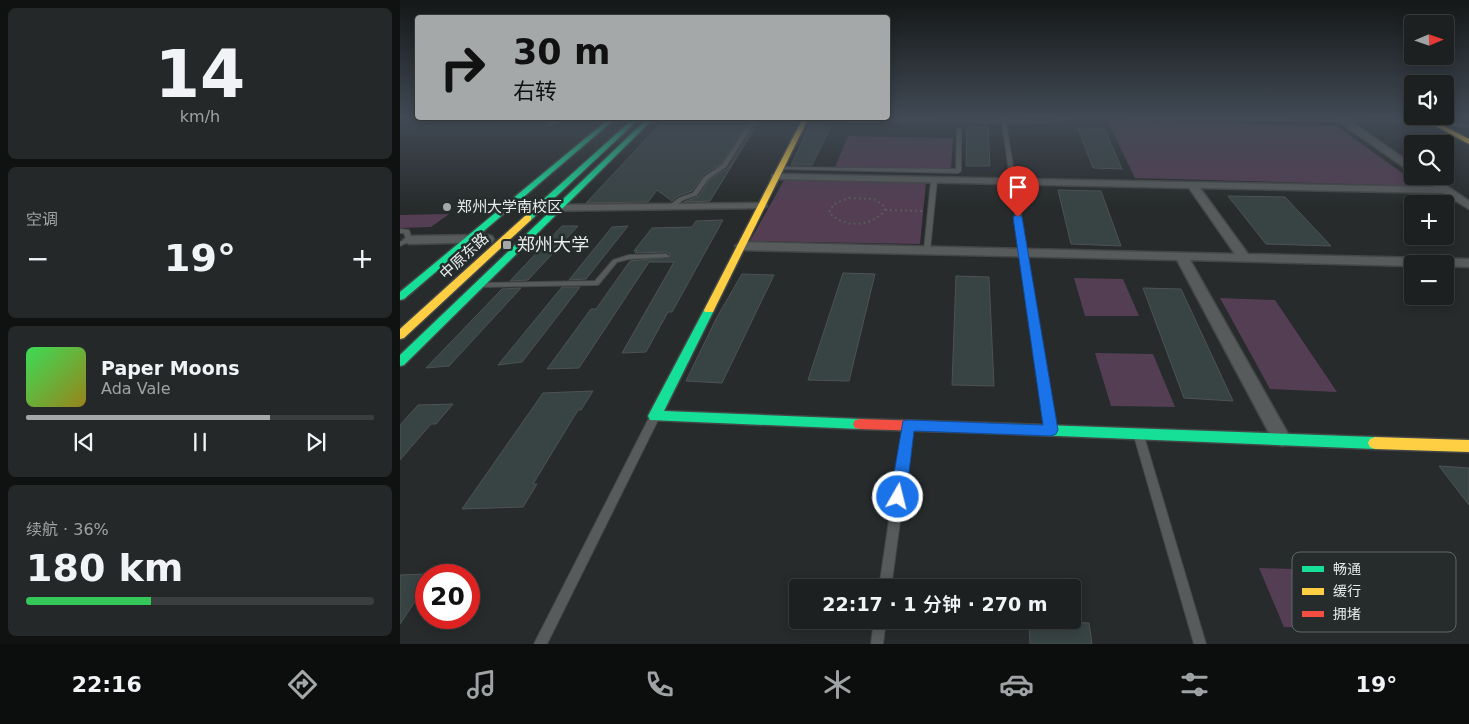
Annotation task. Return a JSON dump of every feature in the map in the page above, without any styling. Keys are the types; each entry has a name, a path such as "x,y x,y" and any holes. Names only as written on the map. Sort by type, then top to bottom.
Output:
{"street":[{"path":"400,297 578,147"},
{"name":"中原东路","path":"466,259 593,147"},
{"name":"中原东路","path":"400,336 605,147"},
{"path":"400,362 621,147"},
{"path":"788,147 778,172 655,416 1469,446"},
{"path":"1382,147 1404,162"},
{"path":"778,172 934,180 1445,190"},
{"path":"1192,185 1244,258"},
{"path":"1438,185 1469,206"},
{"path":"539,208 761,206"},
{"path":"404,242 488,239"},
{"path":"740,246 1469,263"},
{"path":"1181,256 1282,439"}],"lane":[{"path":"672,206 681,199 695,194 706,178 724,166 736,147"},
{"path":"778,172 958,171 959,147"},
{"path":"1008,147 1051,430"},
{"path":"927,250 934,180"},
{"path":"400,231 408,231 404,242"},
{"path":"478,285 597,283 615,260 629,257 666,256"},
{"path":"540,644 655,416"},
{"path":"886,579 908,425"},
{"path":"1138,434 1200,644"},
{"path":"877,644 879,629"}],"path":[{"path":"858,198 874,199 884,206 885,210 878,218 853,223 836,220 829,212 834,204 840,201 858,198"},
{"path":"885,210 931,211"}],"shaded area":[{"path":"843,147 952,147 951,169 835,167"},
{"path":"1120,147 1366,147 1404,174 1404,185 1420,186 1135,178"},
{"path":"784,180 926,182 920,244 750,241"},
{"path":"449,214 431,227 400,228 400,215"},
{"path":"1074,278 1123,279 1139,316 1085,316"},
{"path":"1220,298 1275,300 1337,392 1270,389"},
{"path":"1095,353 1153,354 1175,407 1111,406"},
{"path":"1259,568 1292,569 1292,627 1284,627"}],"building":[{"path":"639,147 732,147 721,164 703,175 692,191 678,196 672,201 657,190 648,202 586,203"},
{"path":"741,147 743,147 710,201 684,202 699,196 709,180 728,168"},
{"path":"800,147 821,147 812,165 791,165"},
{"path":"966,147 989,147 990,166 966,166"},
{"path":"1085,147 1112,147 1122,169 1093,168"},
{"path":"1058,190 1101,191 1121,246 1071,244"},
{"path":"1228,196 1285,197 1331,246 1266,244"},
{"path":"723,220 672,312 668,312 646,352 622,353 674,262 649,262 579,368 547,369 591,309 596,309 630,261 670,257 670,254 666,252 635,253 637,251 634,251 652,228 692,227 696,221"},
{"path":"562,226 578,226 528,280 510,281"},
{"path":"628,226 586,279 569,280 612,227"},
{"path":"843,273 875,274 849,381 808,380"},
{"path":"742,274 774,275 722,383 686,381 717,317"},
{"path":"956,276 989,277 994,386 952,385"},
{"path":"562,287 580,287 522,362 498,365"},
{"path":"521,288 449,366 426,368 502,289"},
{"path":"1143,288 1181,289 1233,401 1184,398"},
{"path":"593,391 581,410 578,410 533,484 537,484 523,507 462,509 543,393"},
{"path":"453,404 436,424 431,424 400,460 400,425 418,405"},
{"path":"1439,466 1469,468 1469,505"},
{"path":"415,574 415,602 400,624 400,575"},
{"path":"1081,623 1089,623 1092,644 1030,644 1029,629 1081,629"}],"traffic: fast":[{"path":"400,297 578,147"},
{"path":"528,218 605,147"},
{"path":"400,362 621,147"},
{"path":"709,310 655,416 860,424"},
{"path":"987,428 1375,443"}],"traffic: slow":[{"path":"709,310 791,147"},
{"path":"400,335 528,218"},
{"path":"1375,443 1469,446"}],"traffic: jam":[{"path":"860,424 987,428"}],"place":[{"name":"郑州大学南校区","path":"447,207"},
{"name":"郑州大学","path":"507,245"}],"route":[{"path":"898,497 908,425 1051,430 1018,217"}]}
